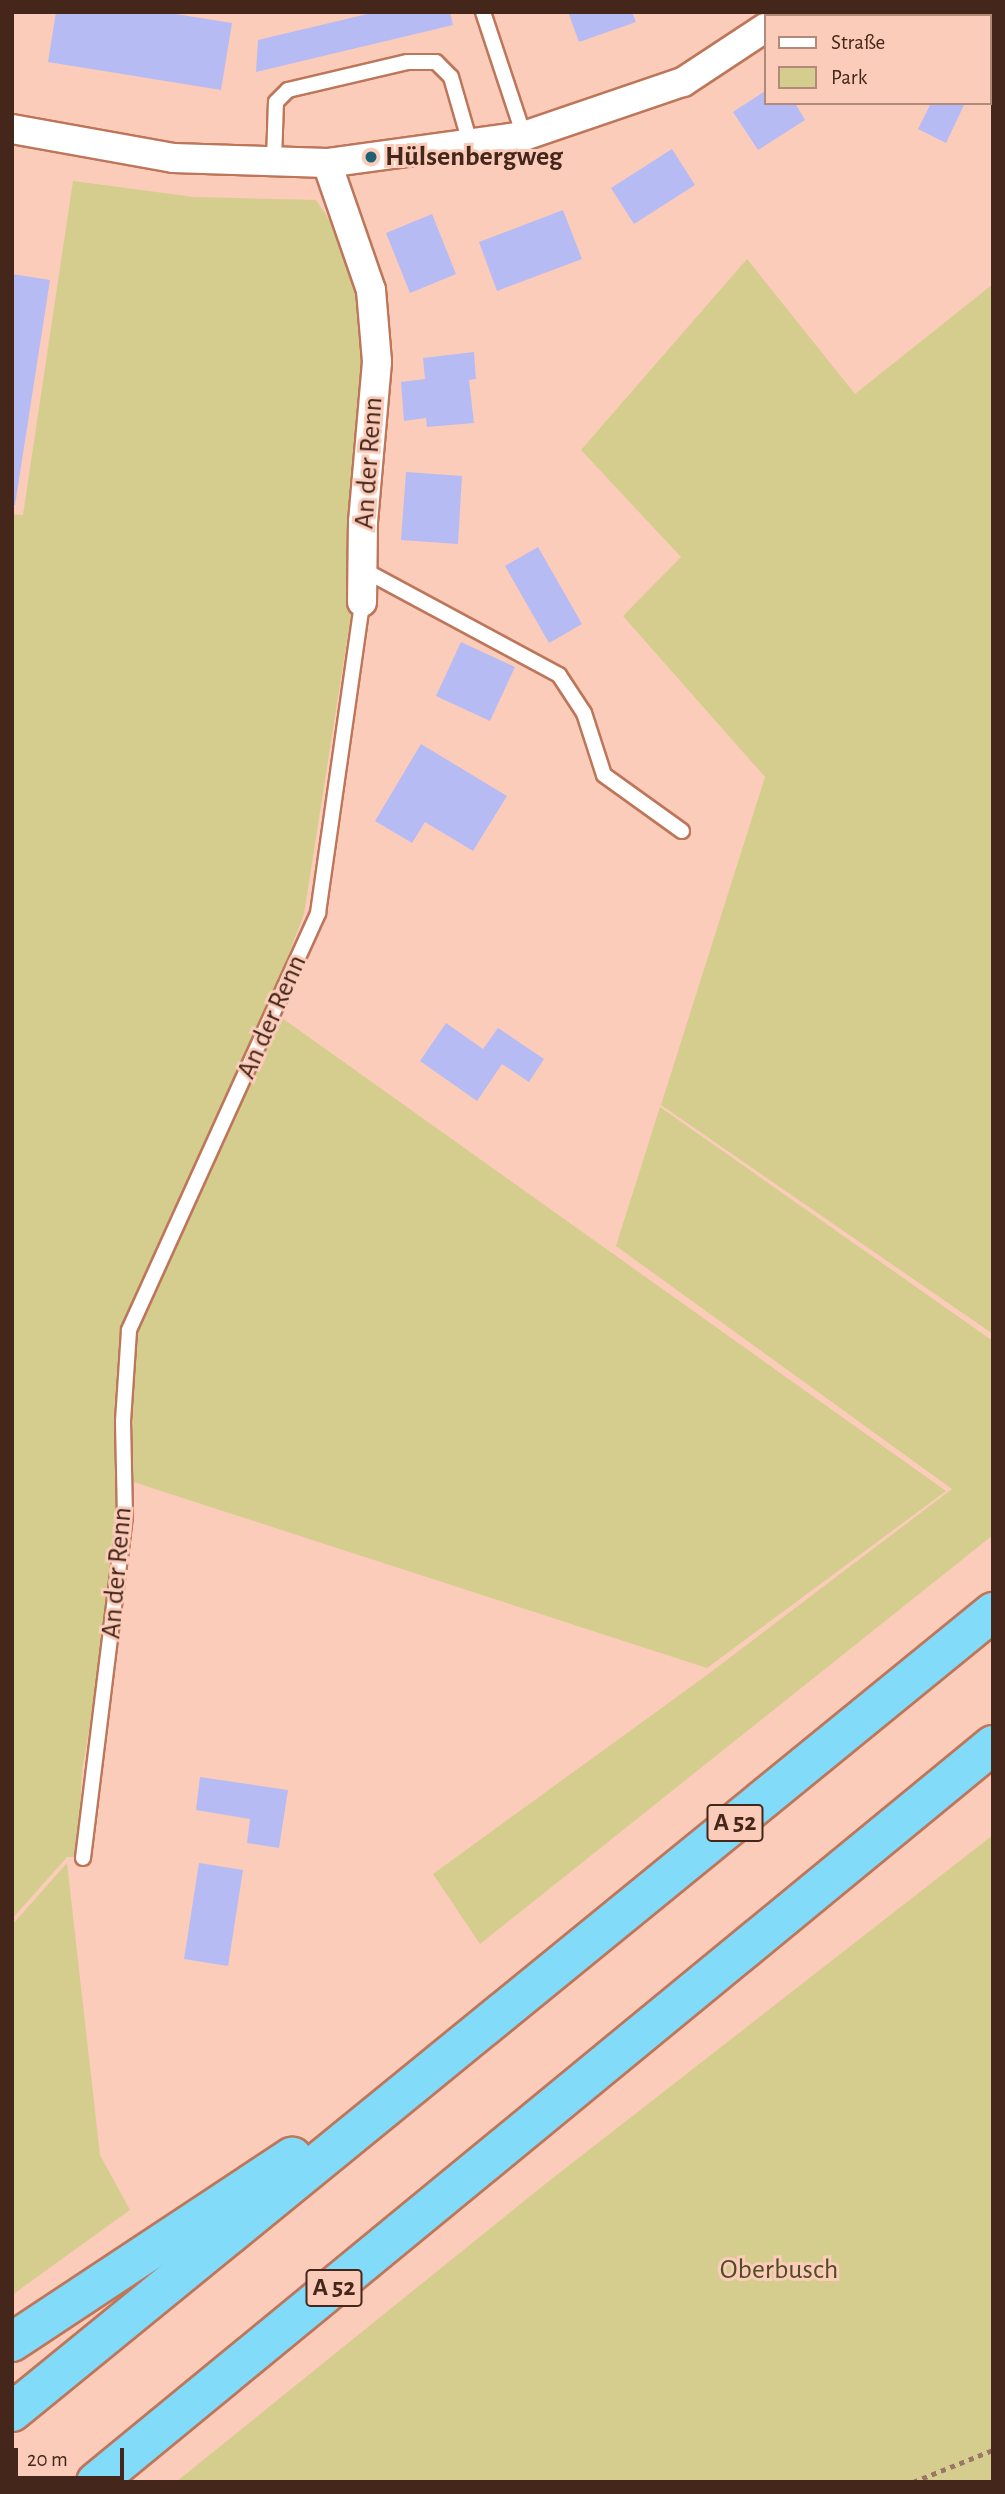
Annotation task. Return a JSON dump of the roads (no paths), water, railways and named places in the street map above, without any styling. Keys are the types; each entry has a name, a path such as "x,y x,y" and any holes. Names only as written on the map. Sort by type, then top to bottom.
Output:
{"highway":[{"name":"A 52","path":"12,2412 993,1612"},
{"name":"A 52","path":"96,2482 993,1745"},
{"path":"12,2342 478,2034"}],"street":[{"path":"12,129 173,158 327,163 524,136 683,82 764,29"},
{"name":"An der Renn","path":"327,163 371,290 375,338 362,601"}],"lane":[{"path":"483,12 524,136"},
{"path":"274,161 276,102 288,90 407,62 436,62 451,76 470,143"},
{"path":"362,569 559,676 584,713 604,775 682,831"},
{"name":"An der Renn","path":"83,1858 125,1517 123,1421 129,1331 317,913 362,601"}],"place":[{"name":"Hülsenbergweg","path":"371,157"}],"park label":[{"name":"Oberbusch","path":"779,2270"}]}
